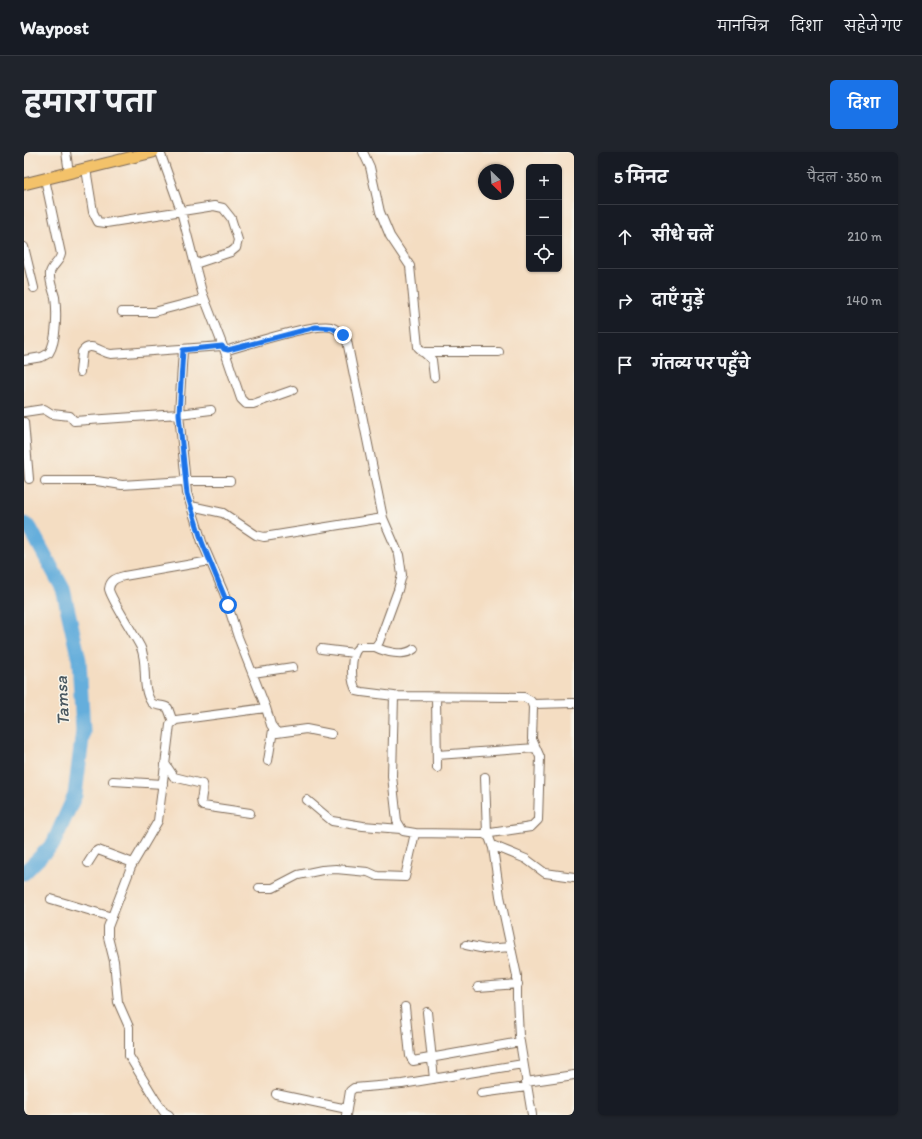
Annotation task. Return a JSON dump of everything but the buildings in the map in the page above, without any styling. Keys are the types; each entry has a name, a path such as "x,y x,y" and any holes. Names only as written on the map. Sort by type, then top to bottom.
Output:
{"main road":[{"path":"24,184 153,152"}],"street":[{"path":"66,152 69,173"},
{"path":"160,152 181,211 204,299 241,399 246,404 253,404 293,390"},
{"path":"363,152 370,167 380,212 390,236 410,266 416,340 418,347 432,360 434,377"},
{"path":"86,169 93,212 95,220 98,222 106,223 214,206 223,208 231,218 238,240 236,248 231,252 195,264"},
{"path":"24,360 42,357 49,353 55,326 56,311 50,274 61,254 45,179"},
{"path":"24,247 34,288"},
{"path":"122,312 154,312 204,299"},
{"path":"80,372 82,352 87,348 95,347 111,354 223,347 228,350 316,327 332,328 343,335 348,349 383,518 401,561 402,575 381,638 375,647"},
{"path":"183,350 179,414 185,481 191,506 210,561 224,593 238,637 266,708 272,730 268,761"},
{"path":"422,352 499,352"},
{"path":"24,412 44,409 52,414 70,416 74,421 179,414 211,410"},
{"path":"24,422 25,449 29,478"},
{"path":"45,481 97,481 122,485 230,480"},
{"path":"191,506 223,513 256,535 264,537 383,518"},
{"path":"173,722 168,708 154,704 151,701 147,687 142,652 123,614 112,598 109,590 110,584 113,580 124,576 210,561"},
{"path":"308,800 332,821 363,826 400,829 405,832 486,833 527,828 537,823 540,757 532,736 532,704 528,699 524,697 394,696 357,691 353,684 354,653 359,647 375,647 390,652 407,652 414,649"},
{"path":"321,649 354,653"},
{"path":"253,673 293,667"},
{"path":"394,696 392,776 397,821 400,829"},
{"path":"436,696 437,768"},
{"path":"532,704 574,703"},
{"path":"169,1115 164,1112 155,1099 129,1056 129,1027 118,1002 114,961 108,937 112,917 133,863 156,825 166,765 169,728 173,722 266,708"},
{"path":"272,730 277,732 306,729 331,734"},
{"path":"437,755 536,748"},
{"path":"166,765 174,777 202,784 203,788 201,801 203,806 250,813"},
{"path":"486,777 486,833 492,844 500,896 518,984 516,998 520,1042 532,1115"},
{"path":"113,781 163,784"},
{"path":"259,888 273,888 298,875 322,870 336,869 368,872 377,876 405,877 407,874 415,833"},
{"path":"492,844 526,859 545,873 574,877"},
{"path":"88,862 98,850 133,863"},
{"path":"51,899 112,917"},
{"path":"466,945 485,949 511,947"},
{"path":"478,987 518,984"},
{"path":"405,1007 410,1059 414,1061 520,1042"},
{"path":"427,1012 434,1079"},
{"path":"276,1094 346,1112 350,1091 354,1088 402,1084 523,1064"},
{"path":"481,1093 574,1075"}],"waterway":[{"name":"Tamsa","path":"24,524 30,528 63,589 79,660 83,731 75,795 53,844 24,873"}],"route":[{"path":"228,605 202,542 198,525 187,494 179,414 183,350 222,346 224,349 228,350 316,327 332,328 343,335"}]}
